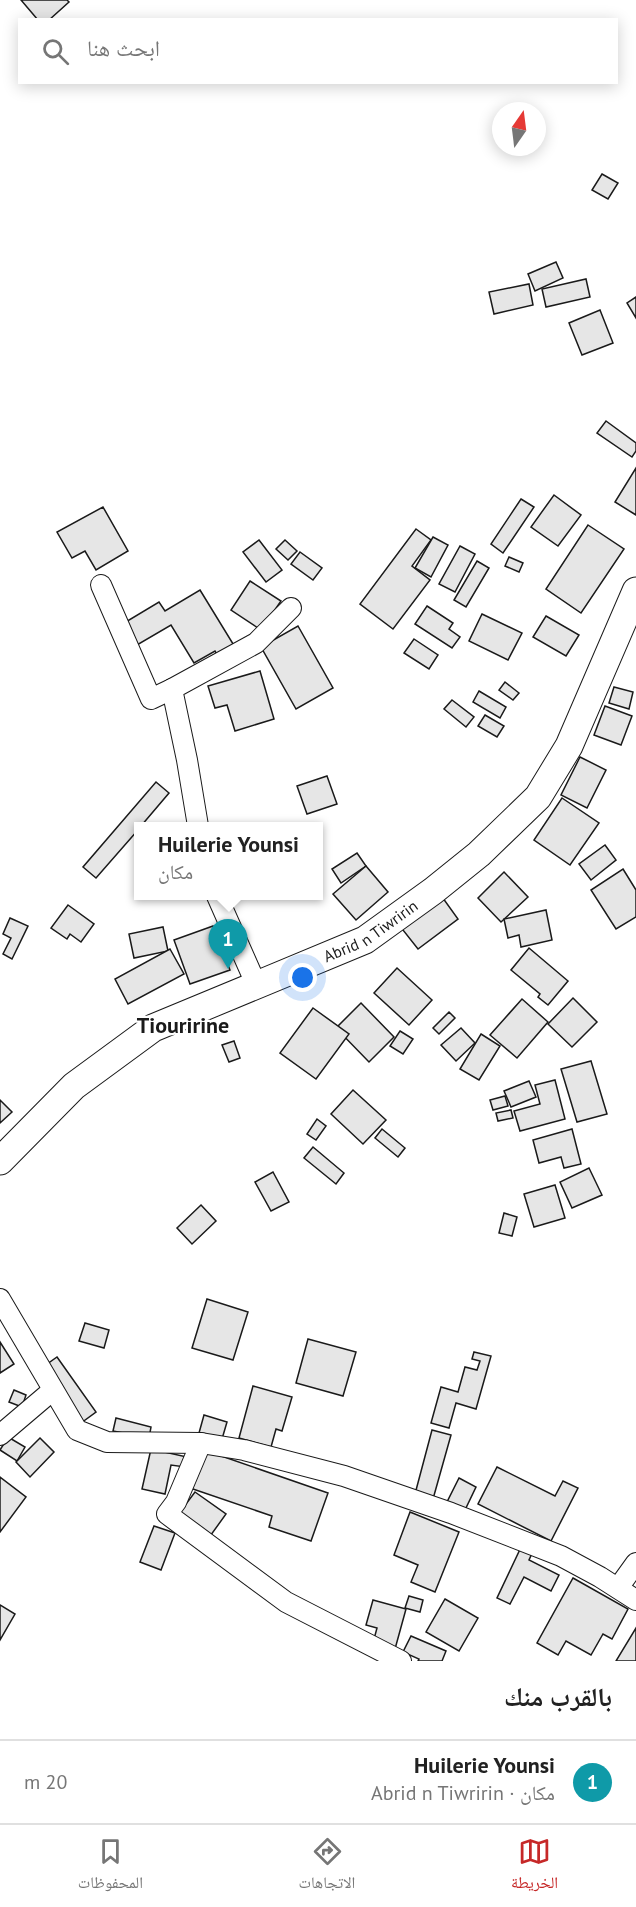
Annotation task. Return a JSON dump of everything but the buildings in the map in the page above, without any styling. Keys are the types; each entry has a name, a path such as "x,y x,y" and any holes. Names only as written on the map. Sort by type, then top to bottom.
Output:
{"street":[{"path":"101,585 152,699 256,643 291,609"},
{"name":"Abrid n Tiwririn","path":"0,1161 74,1086 153,1028 364,940 433,891 479,854 538,797 569,746 636,591"},
{"path":"172,689 197,822"},
{"path":"219,900 256,984"},
{"path":"0,1299 77,1430 107,1442 201,1443 244,1450 344,1476 451,1513 561,1556 636,1600"},
{"path":"0,1435 52,1390"},
{"path":"201,1443 176,1502 167,1514 286,1602 401,1661"},
{"path":"618,1588 636,1563"}],"place":[{"name":"Huilerie Younsi","path":"228,969"}],"district":[{"name":"Tiouririne","path":"183,1025"}]}
